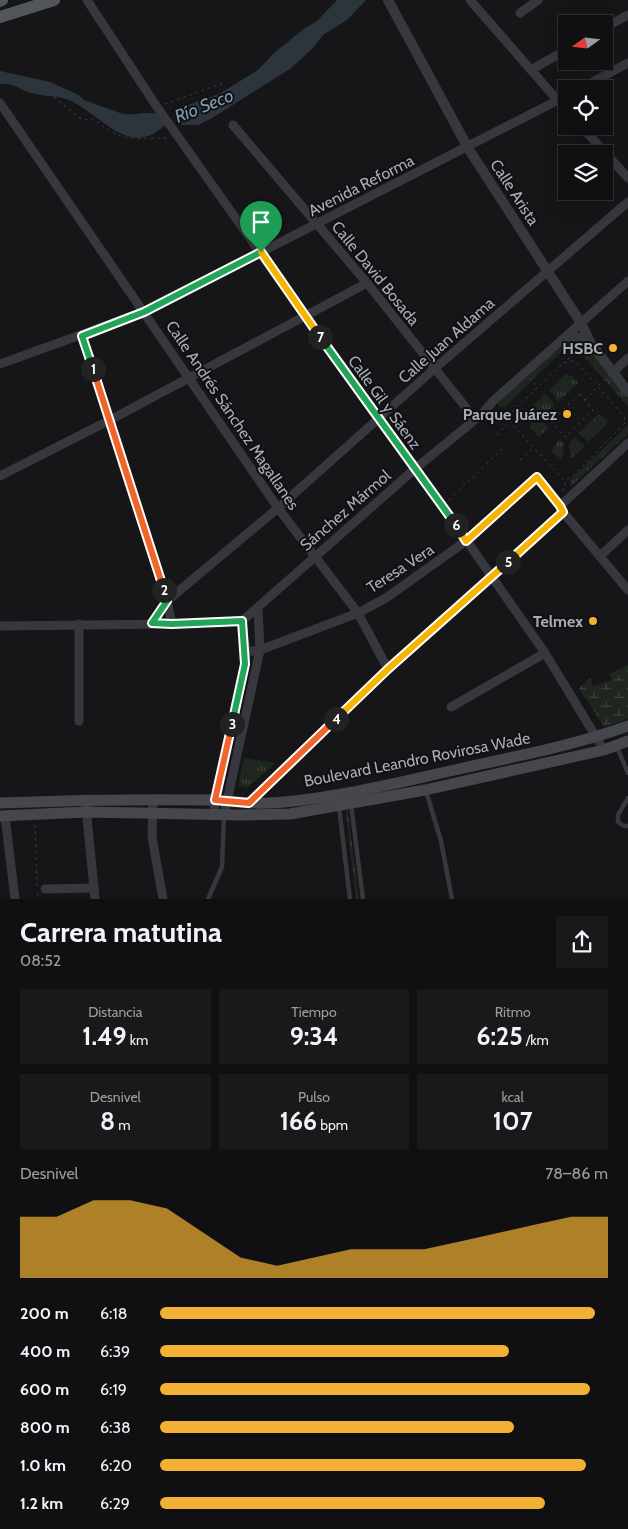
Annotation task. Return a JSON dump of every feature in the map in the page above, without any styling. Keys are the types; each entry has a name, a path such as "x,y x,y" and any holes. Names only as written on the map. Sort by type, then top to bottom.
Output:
{"main road":[{"path":"0,17 54,0"},
{"name":"Boulevard Leandro Rovirosa Wade","path":"0,803 85,800 249,803 288,801 422,778 597,737 628,726"},
{"name":"Boulevard Leandro Rovirosa Wade","path":"2,816 86,812 290,814 425,790 604,750 628,741"}],"street":[{"path":"87,0 159,110"},
{"path":"470,0 557,101"},
{"path":"520,13 538,0"},
{"name":"Calle Arista","path":"389,1 468,148 581,322 590,342 628,392"},
{"path":"613,23 628,15"},
{"path":"531,70 558,55"},
{"path":"597,80 628,63"},
{"name":"Avenida Reforma","path":"0,364 82,336 144,312 557,101"},
{"name":"Calle Andrés Sánchez Magallanes","path":"0,104 190,377 278,508 358,613 388,669"},
{"name":"Calle Gil y Sáenz","path":"159,110 378,419 443,505 545,653 604,750"},
{"name":"Calle David Bosada","path":"233,124 366,283 475,419"},
{"path":"589,135 628,178"},
{"name":"Calle Juan Aldama","path":"152,623 167,601 278,508 434,369 628,202"},
{"name":"Sánchez Mármol","path":"242,621 258,609 314,557 416,468 571,337 581,322 628,281"},
{"path":"0,476 110,420 366,283"},
{"path":"82,336 167,601 172,624"},
{"path":"571,337 590,342"},
{"path":"612,373 628,358"},
{"path":"249,803 388,669 492,577 628,443"},
{"name":"Teresa Vera","path":"246,652 260,650 358,613 406,585 466,541 535,477 562,509"},
{"path":"562,509 628,590"},
{"path":"600,556 628,530"},
{"path":"220,801 260,650 258,609"},
{"path":"0,626 172,624 242,621 246,652 218,814"},
{"path":"78,624 79,720"},
{"path":"451,707 545,653"},
{"path":"85,800 95,899"},
{"path":"153,800 152,837 163,899"},
{"path":"2,816 15,899"},
{"path":"45,889 94,888"}],"lane":[{"path":"616,746 628,773"},
{"path":"422,778 441,841 452,899"},
{"path":"350,791 363,899"},
{"path":"337,793 350,899"},
{"path":"628,798 618,815 618,822 628,826"},
{"path":"208,899 222,867 218,814"}],"path":[{"path":"159,110 226,82"},
{"path":"54,97 82,120 94,119 111,134 127,138 179,136"},
{"path":"496,435 509,422 510,414 568,361 571,337"},
{"path":"568,361 576,362 625,419 628,420"},
{"path":"585,400 612,373"},
{"path":"580,394 585,400 593,410 565,437 551,422 580,394"},
{"path":"509,422 561,479 569,479 624,427 625,419"},
{"path":"443,505 506,445"},
{"path":"520,460 533,448"},
{"path":"34,814 38,899"}],"green space":[{"path":"569,340 569,344 505,407 499,406 497,403"},
{"path":"584,342 628,396 628,406 579,351 580,344"},
{"path":"566,374 572,376 578,383 558,402 549,390"},
{"path":"545,394 555,404 548,412 532,411 531,408"},
{"path":"599,414 607,420 607,424 588,442 579,433"},
{"path":"532,423 544,423 549,427 539,437 530,428"},
{"path":"628,425 628,434 570,487 571,479"},
{"path":"574,437 585,446 571,459 569,444"},
{"path":"559,440 564,443 562,460 551,451"},
{"path":"628,665 628,719 604,727 579,688 590,678 593,686 612,680 609,674"},
{"path":"244,758 276,763 247,788 238,785"},
{"path":"345,805 347,805 359,899 356,899"}],"water":[{"name":"Río Seco","path":"337,0 366,0 347,20 323,35 313,48 290,69 212,118 198,125 182,125 175,118 174,110 219,94 258,70 274,53 305,28 316,22"},
{"path":"0,71 50,82 79,95 84,100 123,114 159,114 166,124 153,134 140,138 128,136 116,131 81,106 69,100 28,92 9,84 0,84"}],"place":[{"name":"HSBC","path":"613,348"},
{"name":"Parque Juárez","path":"567,414"},
{"name":"Telmex","path":"593,621"}],"route":[{"path":"261,252 378,419 443,505 466,541 536,477 563,512 388,669 249,803 240,803 215,800 245,664 246,652 242,621 152,623 167,601 82,336 144,312 261,252"}]}
